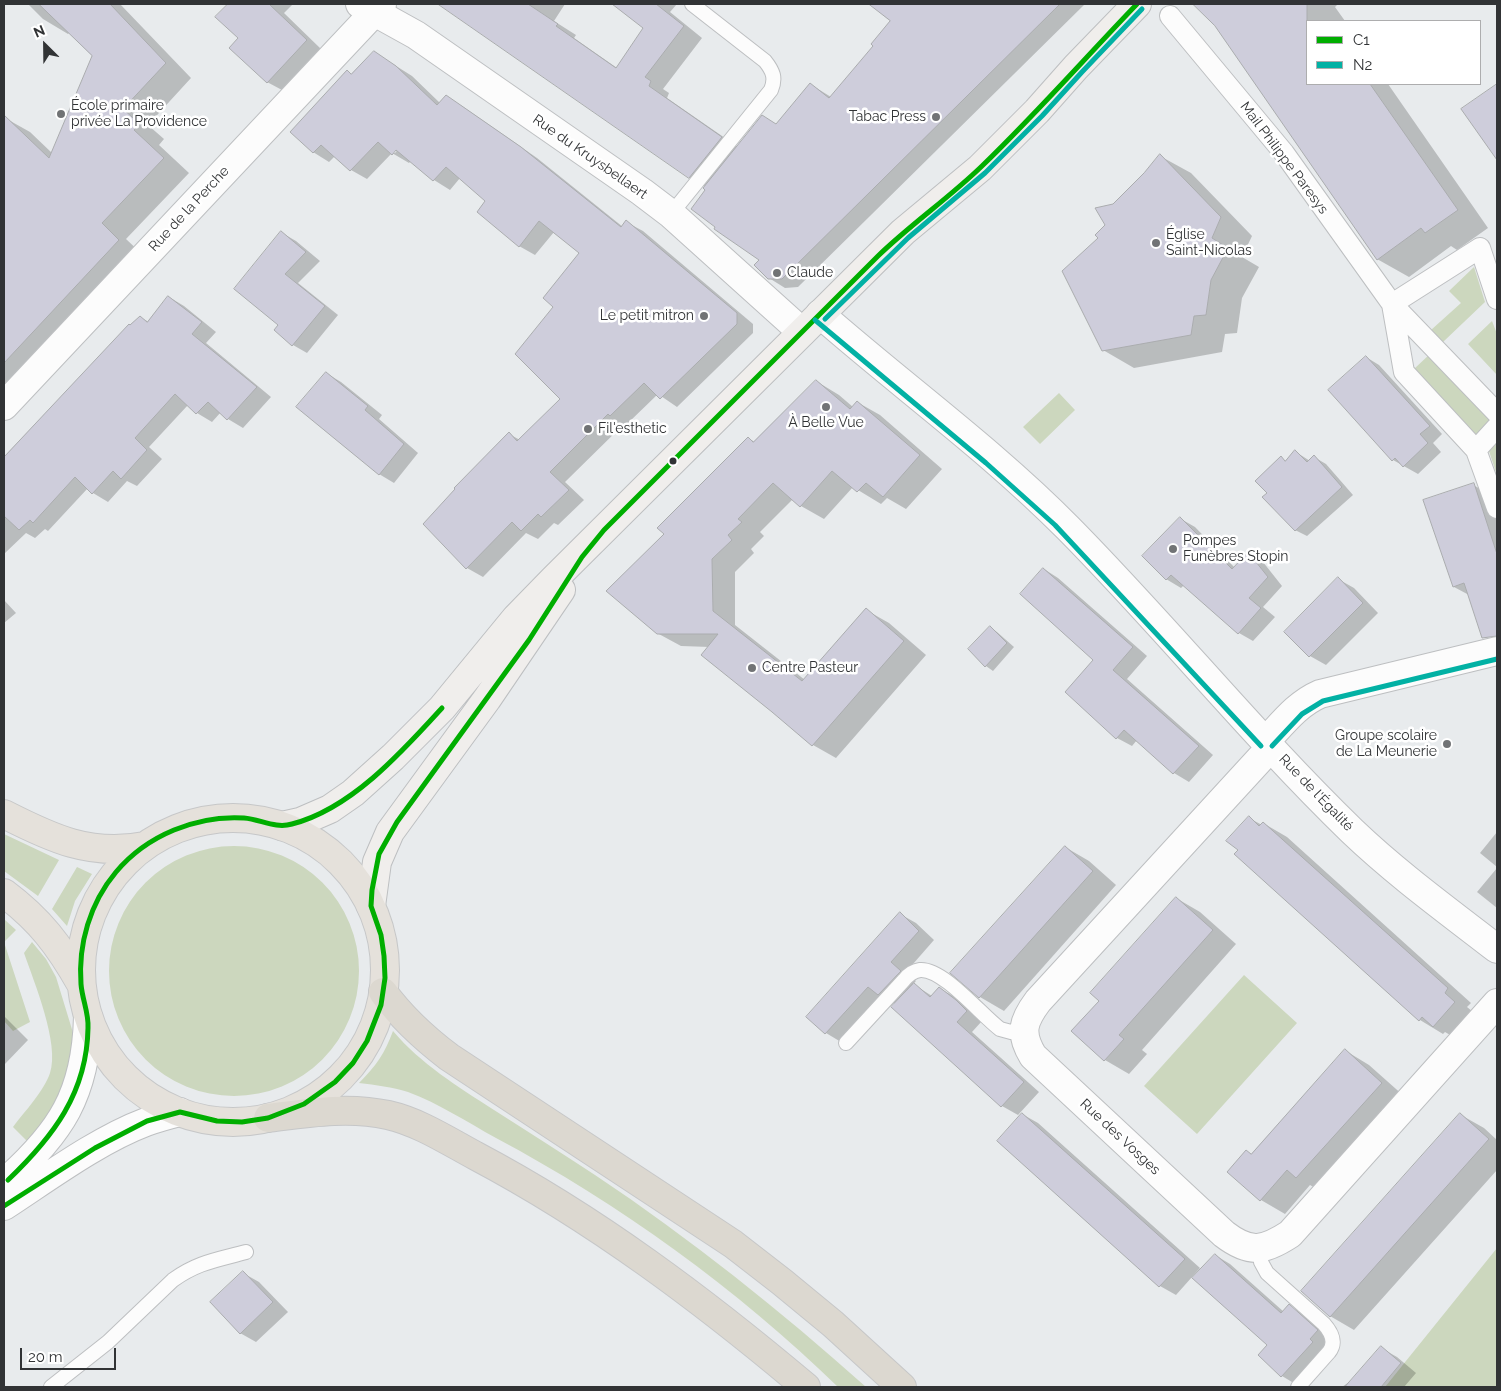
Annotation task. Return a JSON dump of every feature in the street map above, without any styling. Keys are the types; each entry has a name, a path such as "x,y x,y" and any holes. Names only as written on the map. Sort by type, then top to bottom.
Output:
{"highway":[{"path":"383,992 418,1032 450,1057 711,1229 759,1263 833,1324 902,1387"},
{"path":"268,1118 335,1111 372,1112 390,1115 421,1127 523,1181 596,1229 722,1318 806,1387"}],"main road":[{"path":"282,826 300,822 330,809 352,793 393,757 442,708 516,618 747,385 903,232 980,168 1137,4"},
{"path":"371,906 376,862 390,832 487,699 582,557 604,530"},
{"path":"4,814 53,837 88,848 121,850 145,846"},
{"path":"244,818 282,826 316,842 338,860 356,881 371,906 382,942 385,971 383,992 373,1030 345,1073 315,1098 292,1110 268,1118 242,1122 217,1121 180,1112 157,1102 127,1080 104,1051 88,1017 81,984 82,947 89,919 97,902 117,871 145,846 179,828 197,822 216,819 244,818"},
{"path":"4,893 34,918 51,937 81,984"}],"street":[{"name":"Rue du Kruysbellaert","path":"372,6 671,214 811,323"},
{"name":"Rue de la Perche","path":"4,406 372,6"},
{"name":"Mail Philippe Paresys","path":"1170,16 1279,147 1392,304 1497,413"},
{"path":"1392,304 1480,248 1497,299"},
{"name":"Mail Philippe Paresys","path":"1392,304 1404,372 1476,450 1497,508"},
{"name":"Rue de l'Égalité","path":"811,323 991,457 1060,520 1268,744 1354,833 1416,886 1497,949"},
{"path":"1476,450 1497,427"},
{"path":"1024,1030 1026,1019 1038,1000 1268,744 1296,709 1320,694 1497,651"},
{"path":"1259,1249 1290,1234 1497,1004"},
{"path":"4,1183 43,1145 67,1113 80,1081 84,1065 88,1017"},
{"name":"Rue des Vosges","path":"1024,1030 1025,1041 1040,1064 1224,1234 1240,1245 1259,1249"},
{"path":"4,1206 115,1137 147,1121 180,1112"}],"lane":[{"path":"671,214 771,90 774,82 770,68 764,61 692,4"},
{"path":"846,1042 909,974 919,970 930,972 945,980 1000,1029 1011,1032 1024,1030"},
{"path":"1259,1249 1261,1262 1267,1273 1324,1324 1333,1341 1333,1347 1298,1387"},
{"path":"51,1387 108,1342 173,1280 184,1272 197,1265 246,1252"}],"green space":[{"path":"1474,267 1485,302 1443,342 1431,330 1461,303 1449,291"},
{"path":"1492,321 1497,334 1497,375 1468,344"},
{"path":"1431,353 1494,421 1477,437 1414,369"},
{"path":"1059,393 1075,410 1040,444 1023,427"},
{"path":"1497,443 1497,475 1489,451"},
{"path":"4,834 59,860 38,896 4,871"},
{"path":"222,846 246,846 282,855 304,867 323,882 338,901 350,923 357,947 359,971 357,995 350,1019 338,1041 323,1060 304,1075 282,1087 246,1096 222,1096 186,1087 164,1075 145,1060 130,1041 118,1019 109,983 109,959 118,923 130,901 145,882 164,867 186,855"},
{"path":"77,867 92,874 75,901 67,926 52,909"},
{"path":"4,919 16,930 4,942"},
{"path":"4,942 30,1022 13,1031 4,1021"},
{"path":"32,942 46,959 56,977 74,1036 73,1061 58,1097 42,1124 28,1142 13,1127 43,1087 50,1073 52,1061 49,1030 24,953"},
{"path":"1244,975 1297,1023 1197,1134 1144,1086"},
{"path":"393,1031 415,1054 440,1074 631,1199 701,1250 768,1303 866,1387 838,1387 759,1316 676,1250 588,1191 419,1096 378,1085 359,1083 379,1059"},
{"path":"1497,1248 1497,1387 1385,1387"}],"building":[{"name":"École primaire privée La Providence","path":"39,4 110,4 166,63 123,109 140,124 134,130 164,158 102,223 119,240 4,363 4,115 49,158 92,56"},
{"path":"228,4 269,4 307,40 267,83 229,48 238,38 215,17"},
{"path":"438,4 528,4 616,68 643,28 612,4 656,4 684,26 645,77 651,81 649,86 722,137 689,178"},
{"path":"869,4 1060,4 782,279 768,279 754,265 759,260 714,229 715,227 691,209 705,190 703,188 762,115 776,124 810,83 829,98 873,46 871,44 890,21"},
{"path":"1193,4 1307,4 1306,85 1371,85 1458,210 1425,233 1421,228 1377,260 1215,26"},
{"path":"374,51 396,66 437,105 446,95 521,147 621,227 626,220 737,313 737,324 660,399 644,383 610,416 608,414 550,472 569,490 541,517 538,514 521,531 512,522 466,569 423,524 454,488 509,432 517,441 560,399 515,354 553,307 543,298 579,253 539,221 519,247 477,212 485,201 446,167 433,181 396,150 392,155 378,142 350,171 321,145 313,153 290,132 347,70 351,74"},
{"path":"1497,84 1497,160 1461,109"},
{"name":"Église Saint-Nicolas","path":"1160,154 1221,217 1212,238 1228,248 1211,280 1206,315 1194,316 1191,335 1102,351 1062,271 1098,238 1095,235 1105,225 1095,208 1113,204"},
{"path":"281,231 306,252 285,274 325,306 292,346 274,330 278,325 234,289"},
{"path":"168,296 202,322 192,334 257,387 227,420 208,402 196,414 175,394 135,438 147,450 121,479 113,471 92,494 75,477 33,523 30,520 19,530 4,516 4,457 129,324 140,316 147,322"},
{"path":"1366,356 1430,426 1420,434 1428,443 1403,467 1395,458 1392,461 1328,390"},
{"path":"326,372 368,406 365,410 404,444 379,475 296,407"},
{"path":"816,380 850,409 857,401 920,455 883,497 866,483 857,492 832,471 800,507 773,483 738,519 742,522 728,535 732,540 712,559 713,611 802,681 866,608 904,641 812,746 701,655 718,634 657,634 606,591 664,534 657,528 748,437 753,442"},
{"path":"1295,450 1307,462 1314,455 1342,487 1295,531 1262,497 1267,493 1255,481 1281,456 1285,461"},
{"path":"1474,483 1497,554 1497,636 1482,638 1464,583 1453,587 1423,500"},
{"path":"1180,517 1232,569 1248,552 1268,577 1249,598 1261,608 1238,634 1171,575 1166,580 1142,556"},
{"path":"1043,568 1133,647 1113,670 1199,746 1173,774 1124,730 1116,739 1065,692 1093,660 1020,594"},
{"path":"1338,577 1363,603 1309,657 1284,632"},
{"path":"990,626 1007,643 985,667 968,649"},
{"path":"1249,816 1259,826 1263,822 1448,988 1445,993 1455,1002 1433,1027 1422,1017 1419,1021 1234,854 1238,850 1226,841"},
{"path":"1065,846 1093,871 979,998 950,973"},
{"path":"1176,897 1213,930 1119,1035 1124,1039 1104,1061 1071,1031 1099,1001 1090,993"},
{"path":"900,912 919,931 891,962 901,971 878,995 868,987 825,1034 806,1017"},
{"path":"914,983 930,997 939,987 956,1000 967,1011 957,1022 1024,1082 1001,1107 891,1007"},
{"path":"1345,1049 1382,1083 1296,1178 1287,1170 1260,1201 1227,1172 1246,1150 1251,1154"},
{"path":"1022,1113 1185,1259 1159,1287 997,1141"},
{"path":"1460,1113 1489,1139 1330,1317 1301,1291"},
{"path":"1215,1254 1281,1313 1289,1304 1318,1330 1310,1339 1313,1342 1281,1377 1258,1355 1267,1345 1192,1278"},
{"path":"243,1271 273,1302 240,1334 210,1302"},
{"path":"1381,1346 1401,1363 1381,1387 1345,1387"}],"transit line":[{"name":"C1","path":"4,1206 95,1148 147,1121 180,1112 217,1121 242,1122 268,1118 304,1104 335,1082 353,1063 367,1041 381,1005 385,978 381,935 371,906 379,854 397,822 529,640 582,557 604,530 878,256 969,178 1002,146 1137,4"},
{"name":"N2","path":"825,319 908,238 985,173 1042,116 1142,9"},
{"name":"N2","path":"815,320 986,463 1055,525 1261,746"},
{"name":"N2","path":"1272,746 1302,714 1323,701 1497,659"},
{"name":"C1","path":"8,1180 53,1130 74,1093 86,1051 88,1028 81,984 84,939 99,897 116,872 142,848 174,830 191,824 226,818 244,818 274,825 286,825 314,817 335,806 374,777 410,743 442,708"}],"place":[{"name":"École primaire privée La Providence","path":"61,114"},
{"name":"Tabac Press","path":"936,117"},
{"name":"Église Saint-Nicolas","path":"1156,243"},
{"name":"Claude","path":"777,273"},
{"name":"Le petit mitron","path":"704,316"},
{"name":"À Belle Vue","path":"826,407"},
{"name":"Fil'esthetic","path":"588,429"},
{"name":"Pompes Funèbres Stopin","path":"1173,549"},
{"name":"Centre Pasteur","path":"752,668"},
{"name":"Groupe scolaire de La Meunerie","path":"1447,744"}]}
